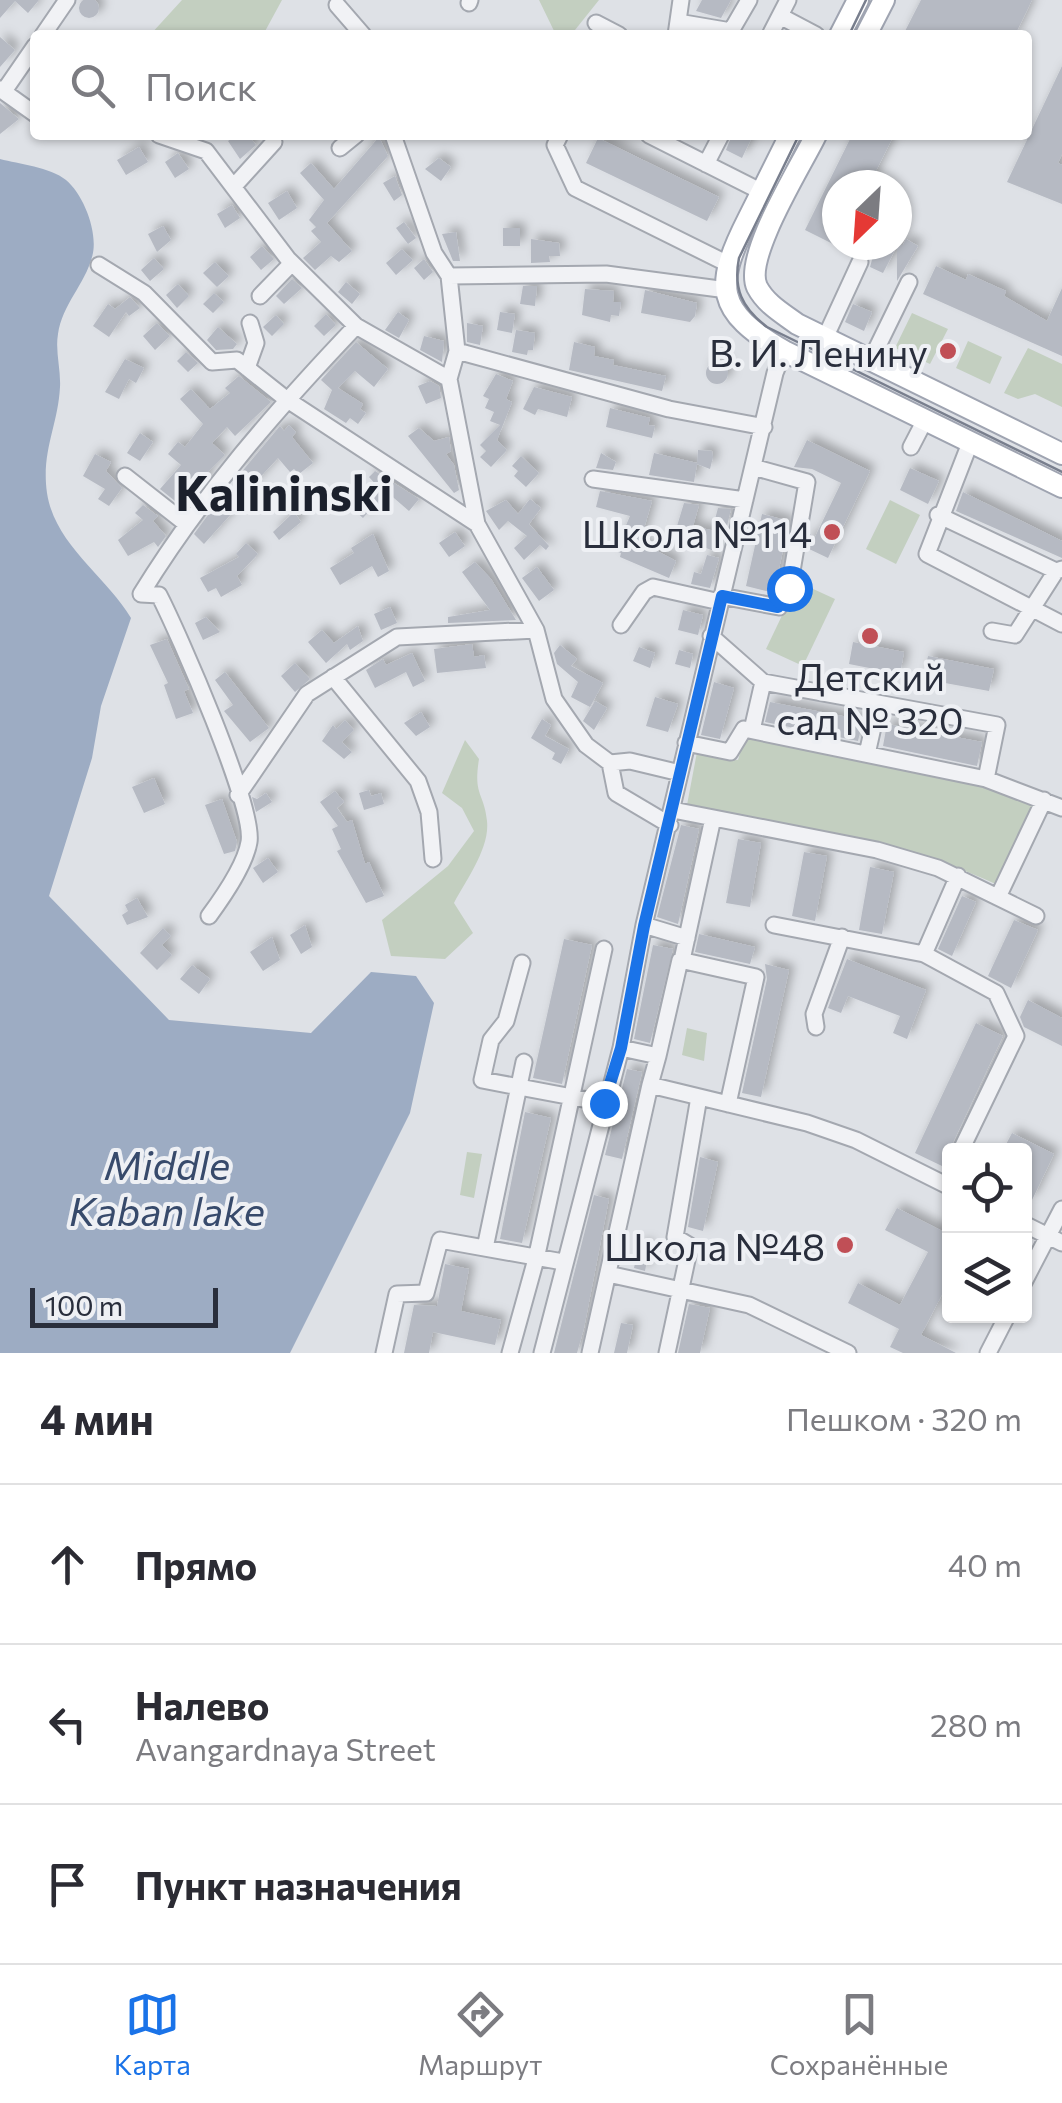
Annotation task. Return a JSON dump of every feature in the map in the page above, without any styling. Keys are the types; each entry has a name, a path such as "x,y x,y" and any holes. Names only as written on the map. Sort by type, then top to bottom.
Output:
{"main road":[{"path":"843,30 858,0"},
{"path":"869,30 884,0"},
{"path":"788,140 726,263 727,290 743,322 784,351 1062,487"},
{"path":"814,140 754,260 755,283 768,303 797,324 1062,454"}],"street":[{"path":"47,30 68,0"},
{"path":"677,28 681,0"},
{"path":"735,30 748,0"},
{"path":"773,30 788,0"},
{"path":"337,5 359,30"},
{"path":"780,16 807,30"},
{"path":"596,24 609,30"},
{"path":"30,53 2,90 30,110"},
{"path":"173,140 206,152 292,263 356,326 449,379"},
{"path":"340,148 350,140"},
{"path":"395,140 434,253 449,276 457,351 449,379 477,524 536,630 554,699 586,745 610,763 616,793 672,818 713,818 876,850 958,876 1036,916"},
{"path":"558,140 555,145 575,188 726,263"},
{"path":"659,140 762,192"},
{"path":"706,164 718,140"},
{"path":"235,186 274,142"},
{"path":"825,338 860,262"},
{"path":"260,296 292,263"},
{"path":"99,265 144,293 212,362 236,360 286,399 477,524"},
{"path":"449,276 606,274 727,290"},
{"path":"872,360 908,282"},
{"path":"247,368 256,343 250,324"},
{"path":"208,916 250,840 186,650 158,594 141,594 185,523 286,399 356,326"},
{"path":"457,351 668,409 764,427"},
{"path":"542,1353 621,1048 686,743 784,351"},
{"path":"911,446 925,420"},
{"path":"970,442 938,516 927,554 1062,624"},
{"path":"620,625 644,592 653,587 778,607 789,588 807,482 753,467"},
{"path":"126,476 185,523"},
{"path":"592,478 745,500"},
{"path":"938,516 1059,570 1015,635 992,631"},
{"path":"238,795 307,694 396,637 536,630"},
{"path":"712,636 762,682 878,706 997,724 986,779"},
{"path":"333,676 418,781 429,812 433,858"},
{"path":"752,730 762,682"},
{"path":"867,754 878,706"},
{"path":"686,743 730,752 744,729 752,730 986,779 1062,808"},
{"path":"610,763 630,761 680,773"},
{"path":"998,897 1044,800"},
{"path":"590,1353 713,818"},
{"path":"924,954 958,876"},
{"path":"774,925 924,954 996,993 1016,1036 964,1143"},
{"path":"644,926 686,938"},
{"path":"816,1027 814,1014 842,937"},
{"path":"510,1353 536,1259 604,949"},
{"path":"682,960 756,977 728,1104"},
{"path":"522,963 506,1021 491,1040 482,1080 571,1100 604,1103"},
{"path":"621,1048 658,1056"},
{"path":"485,1248 524,1062"},
{"path":"650,1085 856,1140 942,1179"},
{"path":"668,1353 690,1246 675,1237 700,1097"},
{"path":"1032,1271 1055,1240 1062,1209"},
{"path":"1032,1228 1055,1240"},
{"path":"384,1353 398,1294 426,1293 440,1240 563,1262"},
{"path":"608,1274 750,1305 848,1353"},
{"path":"988,1353 1004,1323"}],"green space":[{"path":"182,0 282,0 266,30 155,30"},
{"path":"539,0 599,0 575,30 554,30"},
{"path":"912,313 948,329 930,364 895,348"},
{"path":"968,341 1002,357 990,384 956,368"},
{"path":"1028,348 1062,364 1062,407 1035,394 1018,399 1004,393"},
{"path":"890,500 920,515 896,564 866,549"},
{"path":"798,582 835,599 803,666 766,649"},
{"path":"745,737 977,781 1038,805 1000,886 885,845 687,805 697,752 738,760"},
{"path":"465,740 479,759 478,787 487,821 481,853 454,903 473,933 445,959 391,956 382,920 448,866 474,831 462,808 442,793"},
{"path":"687,1028 707,1033 704,1061 682,1055"},
{"path":"467,1152 482,1154 474,1198 460,1195"}],"water":[{"name":"Middle Kaban lake","path":"0,159 43,169 66,180 79,195 92,226 92,257 58,334 60,387 46,464 47,493 60,529 131,618 101,706 92,758 49,896 169,1020 311,1033 371,972 416,976 434,1003 410,1113 290,1353 0,1353"}],"building":[{"path":"85,-1 98,4 93,17 80,12"},
{"path":"0,0 39,0 28,13 15,1 0,18"},
{"path":"702,0 731,0 721,18 696,11"},
{"path":"921,0 1032,0 1017,30 906,30"},
{"path":"0,37 15,50 0,67"},
{"path":"1062,66 1062,154 1058,163 1062,165 1062,204 1007,182 1027,140 1032,140 1032,129"},
{"path":"0,103 19,119 0,134"},
{"path":"252,140 256,145 240,159 228,141"},
{"path":"380,140 388,156 327,223 352,251 339,262 331,256 315,270 303,258 321,242 311,231 316,227 309,220 324,200 300,173 311,163 334,189"},
{"path":"597,140 602,140 719,197 707,221 586,163"},
{"path":"730,140 751,140 742,158 726,150"},
{"path":"850,140 892,140 876,170 835,170"},
{"path":"139,147 148,162 126,175 117,160"},
{"path":"178,153 189,169 175,178 165,162"},
{"path":"439,158 451,167 441,181 425,169"},
{"path":"395,176 402,195 394,201 383,183"},
{"path":"287,191 297,208 279,220 268,203"},
{"path":"822,196 822,238 805,230"},
{"path":"232,205 240,218 225,228 217,214"},
{"path":"404,222 416,238 408,244 396,228"},
{"path":"163,226 171,240 157,252 148,234"},
{"path":"503,228 520,228 520,246 503,246"},
{"path":"456,232 460,261 453,261 442,234"},
{"path":"531,239 559,243 560,256 549,256 550,262 531,263"},
{"path":"262,246 274,259 261,270 250,257"},
{"path":"402,249 413,260 396,275 386,263"},
{"path":"154,258 164,269 150,281 141,270"},
{"path":"424,259 433,272 424,280 414,268"},
{"path":"872,260 890,260 883,273 870,267"},
{"path":"897,260 910,260 897,281"},
{"path":"215,262 229,276 217,287 203,273"},
{"path":"936,266 966,280 968,274 1006,291 1004,296 1047,321 1062,288 1062,356 923,294"},
{"path":"292,279 302,288 284,304 276,296"},
{"path":"346,282 360,294 352,304 338,292"},
{"path":"178,284 189,296 177,308 166,295"},
{"path":"523,286 537,286 535,306 520,304"},
{"path":"585,289 614,291 613,302 621,302 619,316 611,315 610,322 582,315"},
{"path":"645,290 697,303 695,316 690,322 641,313"},
{"path":"214,293 224,302 213,313 203,304"},
{"path":"130,297 140,308 129,316 126,312 109,337 93,326 108,304 115,309"},
{"path":"853,304 872,312 864,331 845,322"},
{"path":"398,312 409,320 399,338 385,330"},
{"path":"500,312 515,314 512,333 497,330"},
{"path":"326,314 336,325 324,336 314,326"},
{"path":"276,315 284,324 272,336 263,327"},
{"path":"157,323 170,336 155,350 143,336"},
{"path":"467,323 483,326 480,345 467,342"},
{"path":"218,327 237,344 233,349 216,350 207,340"},
{"path":"516,330 535,333 533,350 528,350 527,355 512,352"},
{"path":"424,336 444,341 442,362 420,350"},
{"path":"356,342 388,369 374,387 355,371 338,388 363,404 360,409 366,413 358,424 350,418 346,423 324,409 332,390 321,380"},
{"path":"574,342 595,347 594,356 614,360 613,365 666,376 662,391 569,370"},
{"path":"186,352 198,363 188,372 177,361"},
{"path":"125,359 144,368 136,383 129,379 119,399 105,392"},
{"path":"717,362 725,365 725,381 717,384 709,381 706,373 709,365"},
{"path":"496,374 513,381 506,399 512,402 497,440 507,450 491,467 480,457 486,451 480,445 500,425 490,421 494,412 485,408 489,399 483,396"},
{"path":"239,376 271,402 235,436 227,427 212,443 225,455 205,475 208,478 185,509 160,489 181,465 168,454 178,442 185,447 203,424 180,399 191,389 210,409 230,393 225,388"},
{"path":"430,381 439,386 441,398 426,404 418,386"},
{"path":"534,387 572,397 567,417 538,409 535,415 523,409"},
{"path":"610,408 650,418 648,425 655,426 652,438 606,427"},
{"path":"289,425 296,432 292,437 313,463 299,474 294,469 290,472 278,458 252,486 240,474 280,426 284,431"},
{"path":"419,428 434,441 449,437 451,451 446,454 454,465 459,490 454,493 408,436"},
{"path":"140,433 153,442 140,461 127,453"},
{"path":"807,440 870,471 828,558 807,548 810,534 815,537 841,483 812,469 794,467"},
{"path":"698,450 712,451 713,457 710,469 697,464 694,482 649,475 654,453 697,463"},
{"path":"601,453 616,462 613,470 596,468"},
{"path":"95,454 111,462 106,471 122,488 109,506 98,499 105,489 83,476"},
{"path":"521,456 539,473 526,487 514,476 518,471 512,466"},
{"path":"910,468 939,481 928,504 900,490"},
{"path":"375,471 419,499 409,511 387,492 363,518 355,511 378,487 369,477"},
{"path":"600,491 652,501 640,542 676,561 669,578 620,557 621,553 615,551 630,516 596,507"},
{"path":"963,492 1062,541 1062,558 956,511"},
{"path":"530,499 541,508 529,524 549,546 546,550 540,545 524,560 514,548 527,536 508,521 499,530 486,511 506,500 518,514"},
{"path":"217,503 232,513 204,544 194,534"},
{"path":"684,503 699,505 693,526 719,532 714,551 674,536"},
{"path":"143,505 158,516 153,521 166,536 158,547 154,542 128,556 118,540 143,520 135,513"},
{"path":"718,508 731,509 727,526 714,523"},
{"path":"294,512 301,522 279,540 273,532"},
{"path":"762,514 789,521 774,593 746,586"},
{"path":"455,532 465,546 449,557 439,543"},
{"path":"373,534 389,571 378,577 372,566 340,585 330,568 354,553 351,548"},
{"path":"246,543 258,554 237,576 242,585 221,597 216,588 208,592 200,578 239,557 236,554"},
{"path":"707,555 719,558 710,588 691,584 694,572 701,574"},
{"path":"475,562 491,579 516,620 448,623 448,617 490,610 462,572"},
{"path":"537,567 554,590 539,601 522,578"},
{"path":"390,607 397,623 381,630 374,614"},
{"path":"683,610 703,615 698,635 678,630"},
{"path":"206,617 220,632 203,640 195,623"},
{"path":"358,626 363,641 350,650 347,644 326,663 308,642 322,630 334,643"},
{"path":"167,639 189,689 184,691 193,713 176,719 164,685 168,683 150,645"},
{"path":"853,642 904,652 900,674 849,664"},
{"path":"472,644 474,657 484,655 486,668 437,673 434,649"},
{"path":"560,645 577,659 571,666 603,683 590,707 571,697 578,682 557,664 554,653"},
{"path":"639,647 655,653 650,668 633,661"},
{"path":"679,650 693,654 690,668 675,664"},
{"path":"412,653 425,681 413,687 406,672 375,688 366,670 383,659 386,665"},
{"path":"928,656 994,669 989,691 923,679"},
{"path":"295,663 310,679 295,692 281,676"},
{"path":"225,672 269,728 250,742 224,711 233,705 215,680"},
{"path":"714,682 734,688 720,739 701,735"},
{"path":"655,697 678,704 668,732 646,726"},
{"path":"595,701 607,708 594,730 583,721"},
{"path":"770,702 863,720 858,741 765,722"},
{"path":"421,712 430,727 416,736 404,723"},
{"path":"542,719 551,725 545,736 569,749 561,764 552,759 555,753 531,738"},
{"path":"345,720 354,730 342,742 352,752 344,759 322,741 333,725 336,729"},
{"path":"887,724 982,742 977,766 883,746"},
{"path":"154,778 165,804 144,813 132,787"},
{"path":"369,790 371,796 381,793 384,804 364,810 359,793"},
{"path":"335,791 344,802 337,808 347,822 352,820 365,864 369,862 384,896 366,903 337,851 341,849 332,829 338,826 320,802"},
{"path":"266,793 272,802 256,812 252,797 257,799"},
{"path":"222,799 237,842 235,851 224,854 205,805"},
{"path":"681,825 699,829 678,924 657,917"},
{"path":"738,839 761,843 750,907 726,903"},
{"path":"804,852 827,856 815,921 792,916"},
{"path":"268,858 278,872 263,883 253,868"},
{"path":"870,867 894,872 882,934 859,930"},
{"path":"962,896 976,902 952,956 938,949"},
{"path":"137,898 148,917 127,925 122,915 128,911 125,905"},
{"path":"1014,920 1038,930 1011,988 988,976"},
{"path":"305,925 312,947 301,954 290,935"},
{"path":"163,928 171,936 162,945 172,955 157,970 140,953"},
{"path":"699,934 755,947 750,964 695,952"},
{"path":"272,937 280,960 263,971 250,952"},
{"path":"564,939 592,945 562,1084 533,1078"},
{"path":"653,945 673,949 650,1043 634,1039"},
{"path":"847,959 926,990 907,1039 893,1033 900,1016 848,996 841,1013 828,1008"},
{"path":"765,964 789,970 761,1097 742,1093 767,979"},
{"path":"192,965 210,979 199,994 180,979"},
{"path":"1028,1000 1062,1018 1062,1046 1024,1027 1020,1017"},
{"path":"976,1023 1003,1036 953,1143 942,1143 942,1166 915,1153"},
{"path":"627,1069 642,1072 622,1159 605,1155"},
{"path":"525,1112 551,1118 522,1243 500,1239"},
{"path":"1012,1133 1032,1143 1007,1143"},
{"path":"1032,1143 1054,1154 1032,1200"},
{"path":"700,1157 718,1162 703,1231 688,1227"},
{"path":"594,1195 609,1199 584,1328 577,1353 554,1353"},
{"path":"897,1208 942,1231 942,1294 921,1335 956,1353 903,1353 890,1347 899,1329 848,1303 858,1283 900,1305 928,1252 885,1230"},
{"path":"639,1244 650,1246 645,1271 634,1268"},
{"path":"445,1264 469,1269 461,1311 501,1320 495,1345 433,1332 429,1353 404,1353 414,1305 437,1306"},
{"path":"689,1304 710,1308 700,1353 678,1353"},
{"path":"621,1323 633,1325 627,1353 614,1353"}],"tram line":[{"path":"851,30 866,0"},
{"path":"797,140 739,258 737,279 741,297 751,313 767,327 1062,472"}],"place":[{"name":"В. И. Ленину","path":"948,351"},
{"name":"Школа №114","path":"832,532"},
{"name":"Детский сад № 320","path":"870,636"},
{"name":"Школа №48","path":"845,1245"}],"district":[{"name":"Kalininski","path":"284,491"}],"route":[{"path":"604,1103 621,1048 644,926 722,596 778,607 789,588"}]}
